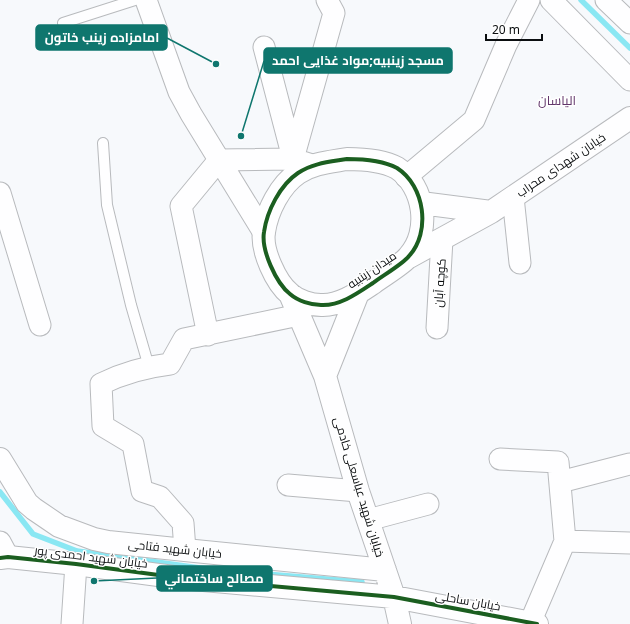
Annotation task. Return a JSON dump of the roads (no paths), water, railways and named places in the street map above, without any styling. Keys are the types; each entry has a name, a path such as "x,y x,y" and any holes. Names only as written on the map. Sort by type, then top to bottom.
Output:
{"street":[{"path":"146,0 179,92 264,233"},
{"path":"303,162 334,13 327,0"},
{"path":"406,177 474,120 506,45 529,0"},
{"path":"550,0 630,80"},
{"path":"606,0 630,23"},
{"path":"264,47 303,162"},
{"name":"خیابان شهدای محراب","path":"409,257 491,212 630,118"},
{"name":"میدان زینبیه","path":"365,159 382,162 397,168 406,177 415,189 421,202 423,217 422,231 417,245 409,257 358,293 332,305 321,305 300,300 290,294 281,284 273,271 268,257 264,233 268,216 282,190 297,174 303,162 365,159"},
{"path":"219,160 303,162"},
{"path":"208,335 181,206 219,160"},
{"path":"0,193 40,325"},
{"path":"513,197 520,263"},
{"path":"421,202 491,212"},
{"name":"کوچه آبان","path":"437,328 442,239"},
{"path":"325,376 358,293"},
{"name":"خیابان شهید عباسعلی خادمی","path":"290,294 325,376 358,491 394,597 400,624"},
{"path":"183,564 183,523 160,497 142,492 132,444 103,426 101,384 120,375 150,367 170,364 184,340 299,315"},
{"name":"خیابان شهید فتاحی","path":"0,459 27,503 45,518 59,526 94,539 183,564 385,570"},
{"path":"500,459 558,462 565,541 534,623"},
{"path":"560,482 630,464"},
{"path":"288,485 358,491"},
{"path":"368,520 428,504"},
{"path":"565,541 630,543"},
{"name":"خیابان شهید احمدی پور","path":"3,552 76,564 183,564 394,597"},
{"path":"72,624 76,564"},
{"name":"خیابان ساحلی","path":"394,597 534,623"}],"lane":[{"path":"63,23 135,0"},
{"path":"103,143 107,204 130,305 150,367"}],"waterway":[{"path":"581,0 630,48"},
{"path":"0,492 33,534 77,551 207,569 362,582"}],"place":[{"name":"امامزاده زینب خاتون","path":"216,64"},
{"name":"مسجد زینبیه;مواد غذایی احمد","path":"241,136"},
{"name":"مصالح ساختماني","path":"94,581"}],"district":[{"name":"الیاسان","path":"557,100"}]}
